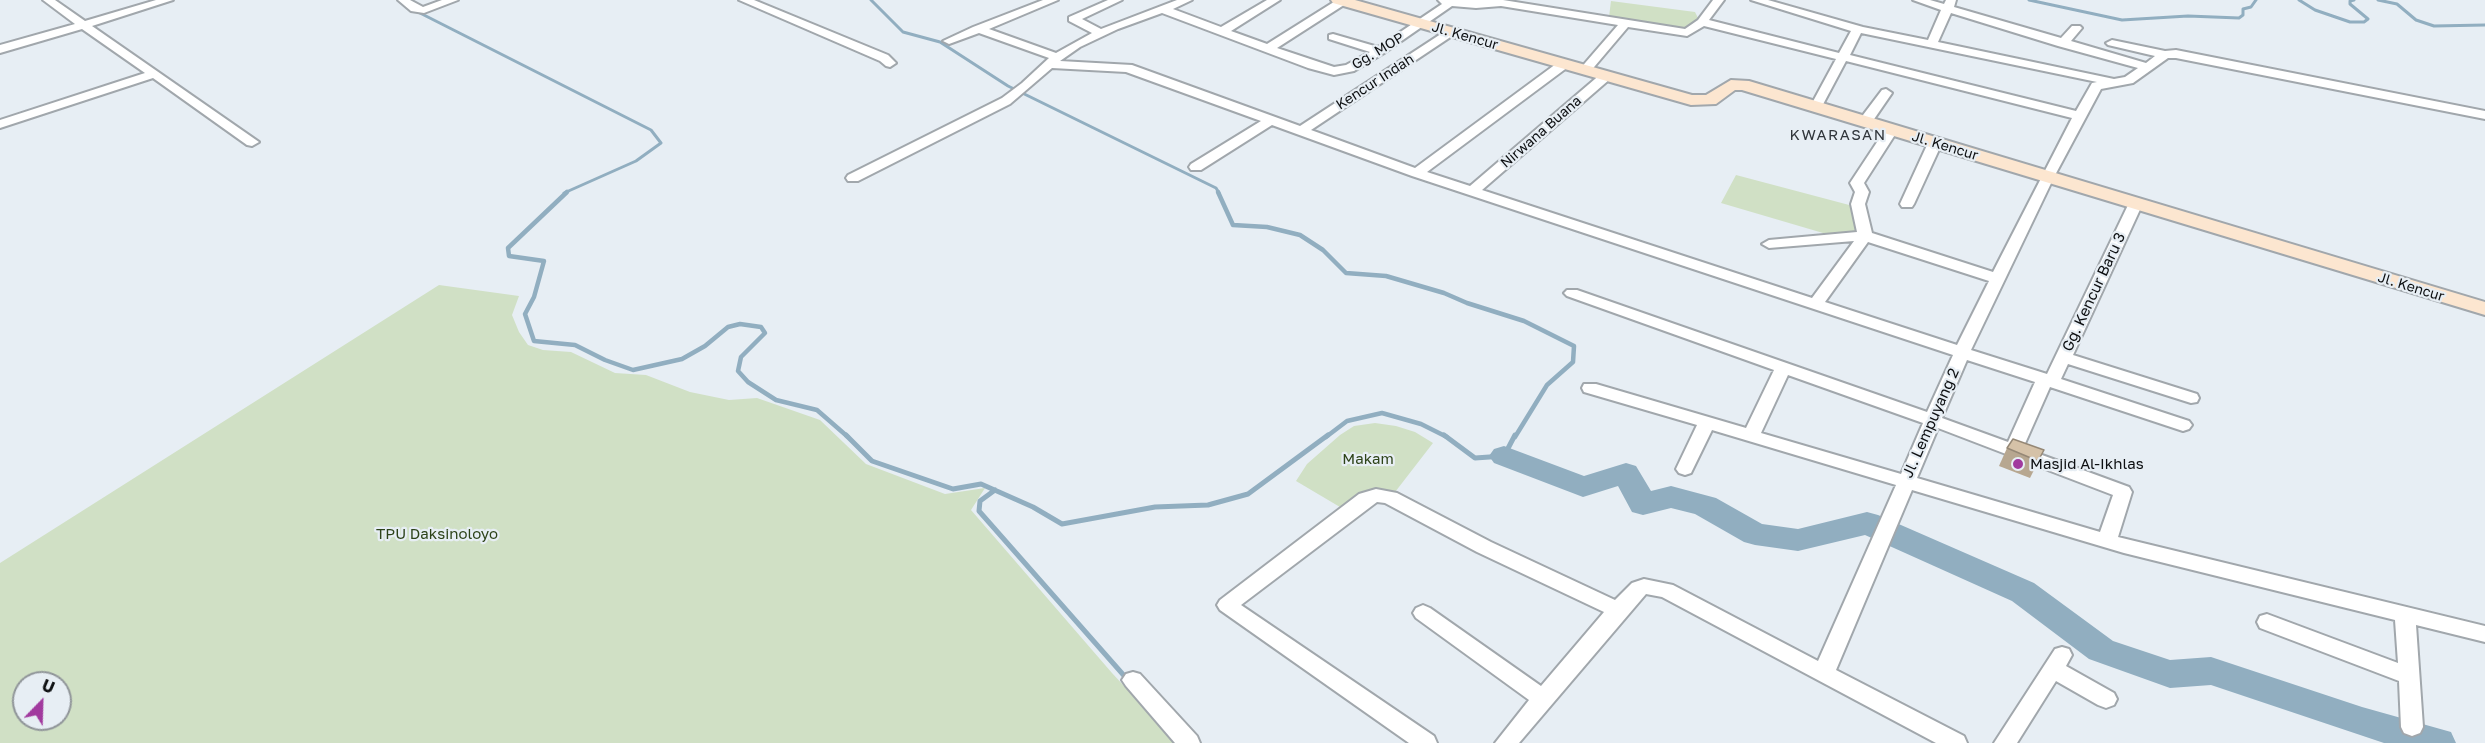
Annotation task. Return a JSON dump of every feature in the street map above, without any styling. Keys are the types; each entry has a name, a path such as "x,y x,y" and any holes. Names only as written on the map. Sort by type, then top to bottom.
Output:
{"street":[{"path":"48,0 252,142"},
{"path":"0,49 168,0"},
{"path":"403,0 415,9 424,10 453,0"},
{"path":"744,0 884,58 890,63"},
{"path":"949,41 1053,0"},
{"path":"1101,33 1073,19 1117,0"},
{"path":"1153,0 1167,9 1269,48 1345,1"},
{"path":"853,178 996,107 1022,90 1053,60 1101,33 1187,0"},
{"path":"1251,0 1271,3"},
{"path":"1684,45 1691,34 1689,33 1702,22 1719,0"},
{"path":"1756,0 1858,29 2116,82 2129,80 2165,55"},
{"path":"1918,0 1949,4 2058,42 2147,67"},
{"name":"Jl. Kencur","path":"1345,1 1696,101 1710,100 1731,85 1740,84 2485,309"},
{"path":"1446,1 1476,5 1501,3 1570,7 1626,22 1689,33"},
{"name":"Gg. MOP","path":"1269,48 1334,70 1350,68 1380,51 1446,1"},
{"path":"1222,31 1271,3"},
{"path":"1932,44 1949,4"},
{"path":"1585,70 1626,22"},
{"path":"1702,22 2080,116"},
{"path":"2035,65 2076,28"},
{"path":"977,29 1053,60 1128,68 1417,173 1644,249 1817,302 2183,425"},
{"path":"1816,107 1858,29"},
{"name":"Kencur Indah","path":"1300,132 1451,32"},
{"path":"1333,37 1380,51"},
{"path":"2112,43 2165,55 2184,55 2485,115"},
{"path":"1417,173 1564,64"},
{"path":"0,124 154,74"},
{"name":"Nirwana Buana","path":"1476,188 1606,76"},
{"name":"Jl. Lempuyang 2","path":"1824,672 1962,352 2046,177 2096,86 2116,82"},
{"path":"1865,122 1887,93"},
{"path":"1196,166 1269,121"},
{"path":"1817,302 1865,236 1858,204 1862,192 1857,183 1892,130"},
{"path":"1907,204 1935,143"},
{"name":"Gg. Kencur Baru 3","path":"2013,450 2048,380 2063,357 2136,203"},
{"path":"1769,244 1865,236 1998,279"},
{"path":"1572,293 1932,420 2123,492 2107,541"},
{"path":"2063,357 2191,398"},
{"path":"1751,435 1783,368"},
{"path":"1590,388 2107,541 2485,634"},
{"path":"1685,469 1707,422"},
{"path":"1426,743 1227,605 1366,499 1376,495 1390,498 1484,547 1618,610"},
{"path":"1506,743 1639,588 1655,587 1666,590 1956,743"},
{"path":"1423,613 1543,699"},
{"path":"2405,615 2412,726"},
{"path":"2267,622 2410,677"},
{"path":"2005,743 2057,662 2106,699"},
{"path":"1132,680 1189,743"}],"green space":[{"path":"1611,1 1695,12 1699,20 1688,31 1609,17"},
{"path":"1736,175 1853,206 1860,234 1826,236 1823,233 1721,203"},
{"name":"TPU Daksinoloyo","path":"439,285 519,296 512,315 519,332 528,345 543,350 571,352 615,373 646,375 690,392 729,400 757,398 820,420 866,464 945,494 985,488 971,510 1112,673 1177,743 0,743 0,563"},
{"name":"Makam","path":"1375,423 1415,432 1433,443 1392,496 1345,510 1296,481 1307,464 1340,435 1354,426"}],"building":[{"path":"2013,439 2044,450 2038,461 2007,448"}],"waterway":[{"path":"871,0 903,32 940,42 1008,86 1216,188 1219,193"},
{"path":"2029,0 2122,20 2188,16 2239,18 2243,15 2243,9 2251,7 2256,0"},
{"path":"2299,0 2315,10 2350,22 2364,22 2368,19 2350,4 2350,1 2354,0"},
{"path":"2378,0 2397,4 2416,20 2434,26 2485,25"},
{"path":"418,12 651,130 661,143 636,161 564,193"},
{"path":"567,192 508,248 509,256 544,261 534,297 525,314 534,341 575,345 605,360 633,370 682,359 705,346 728,327 740,324 761,327 765,333 741,357 738,371 748,382 776,400 817,410 848,437"},
{"path":"1218,192 1233,225 1267,227 1300,235 1323,250 1346,273 1386,276 1444,293 1467,303 1524,321 1574,346 1573,362 1547,385 1515,437"},
{"path":"1326,437 1347,421 1382,413 1421,424 1446,437"},
{"path":"995,490 1033,507 1062,524 1155,507 1208,505 1248,494 1328,435"},
{"path":"1446,437 1475,458 1504,456 1515,435"},
{"path":"848,437 872,461 953,489 981,484 995,490"},
{"path":"1504,456 1583,487 1626,473 1643,504 1671,497 1705,506 1755,534 1798,540 1867,523 2023,592 2101,650 2170,674 2211,671 2362,722 2438,743"},
{"path":"995,490 980,501 979,511 1127,679"}],"place":[{"name":"Masjid Al-Ikhlas","path":"2018,464"}],"district":[{"name":"KWARASAN","path":"1838,135"}]}
